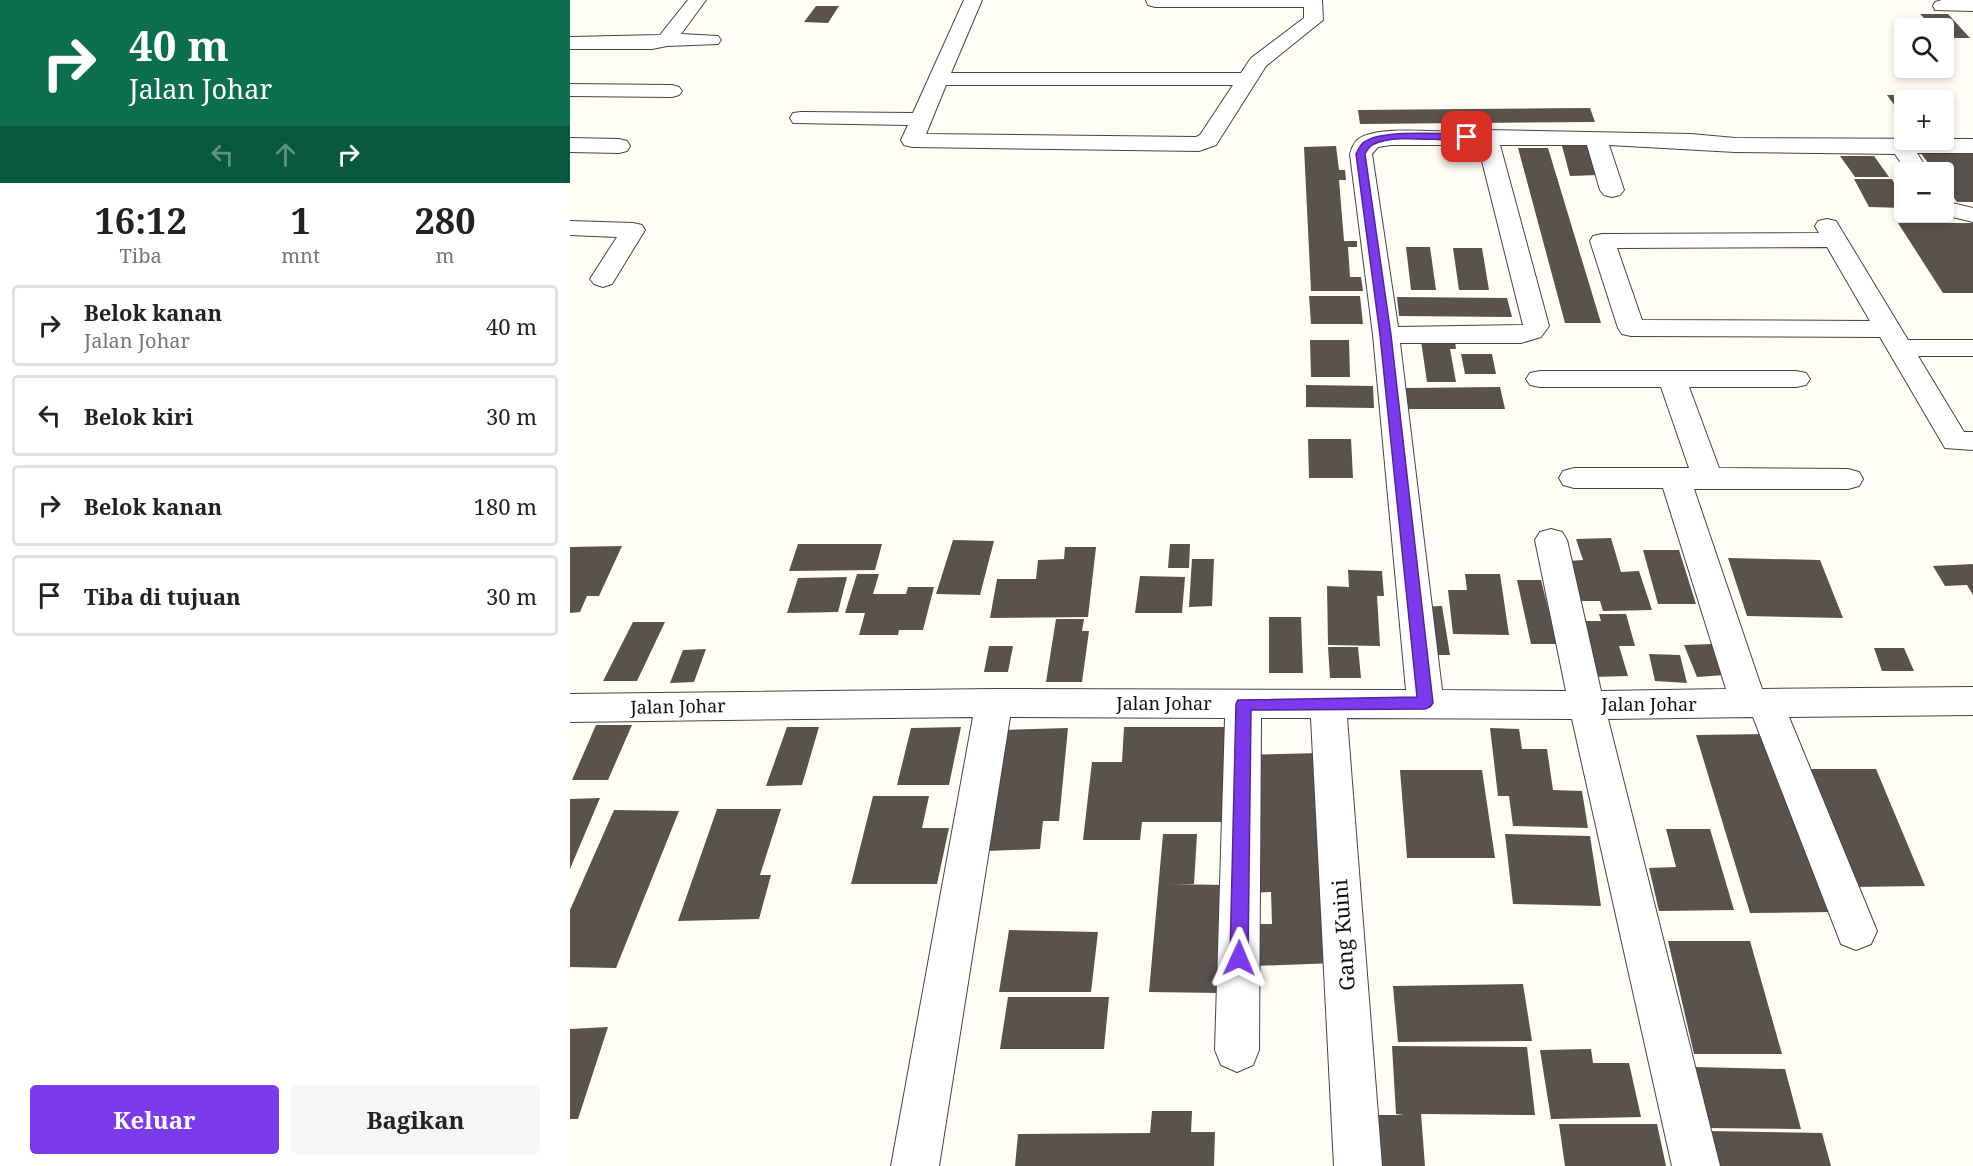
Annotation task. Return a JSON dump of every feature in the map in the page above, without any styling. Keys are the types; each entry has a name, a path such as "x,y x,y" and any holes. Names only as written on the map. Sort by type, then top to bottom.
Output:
{"street":[{"path":"667,40 697,0"},
{"path":"973,0 912,140 1199,144 1208,140 1258,62 1314,20 1313,1 1155,1"},
{"path":"1942,6 1973,5"},
{"path":"570,43 652,43 667,40 711,39"},
{"path":"939,79 1247,80"},
{"path":"570,90 672,91"},
{"path":"801,118 921,119"},
{"path":"1386,335 1521,335 1532,331 1536,326 1487,137"},
{"path":"1425,703 1386,335 1360,154 1364,146 1372,141 1390,138 1487,137 1691,141 1735,145 1894,147"},
{"path":"1596,138 1612,190"},
{"path":"570,145 619,146"},
{"path":"1954,146 1973,146"},
{"path":"1954,210 1973,215"},
{"path":"570,228 633,230 603,279"},
{"path":"1973,348 1893,338 1631,328 1602,241 1831,233 1893,338 1955,441 1973,441"},
{"path":"1540,379 1796,380"},
{"path":"1672,379 1691,478 1757,704 1856,931"},
{"path":"1574,478 1848,478"},
{"path":"1551,540 1586,705 1654,1000 1696,1166"},
{"name":"Jalan Johar","path":"570,708 994,703 1586,705 1973,701"},
{"path":"915,1166 994,703"},
{"path":"1237,1050 1243,704"},
{"name":"Gang Kuini","path":"1328,704 1358,1166"}],"building":[{"path":"816,6 839,6 828,23 804,22"},
{"path":"1920,14 1948,14 1952,18 1924,18"},
{"path":"1954,21 1970,38 1954,38"},
{"path":"1887,95 1894,95 1894,105"},
{"path":"1590,108 1595,122 1360,124 1358,110"},
{"path":"1561,142 1588,142 1599,175 1570,176"},
{"path":"1336,146 1339,170 1345,170 1346,180 1339,180 1344,241 1357,241 1357,247 1348,247 1350,277 1361,277 1363,291 1311,291 1304,147"},
{"path":"1518,148 1548,148 1601,323 1565,323"},
{"path":"1919,151 1973,151 1973,202 1957,202 1954,198 1954,162 1927,162"},
{"path":"1840,156 1874,156 1889,177 1855,177"},
{"path":"1854,179 1892,179 1894,208 1869,207"},
{"path":"1898,223 1973,223 1973,293 1943,293"},
{"path":"1406,247 1430,247 1436,290 1411,290"},
{"path":"1453,248 1482,248 1489,290 1459,290"},
{"path":"1309,296 1360,296 1363,324 1311,324"},
{"path":"1397,297 1507,298 1512,317 1399,316"},
{"path":"1310,340 1349,340 1350,377 1311,377"},
{"path":"1421,341 1455,341 1456,349 1450,349 1456,382 1427,382"},
{"path":"1461,354 1492,354 1496,374 1465,374"},
{"path":"1306,385 1373,386 1374,408 1306,407"},
{"path":"1500,387 1505,409 1408,409 1405,388"},
{"path":"1308,439 1351,439 1353,478 1309,478"},
{"path":"1611,538 1621,572 1639,571 1652,610 1603,611 1600,601 1580,601 1569,561 1583,560 1576,539"},
{"path":"953,540 994,541 980,595 936,594"},
{"path":"798,544 882,544 875,570 789,571"},
{"path":"1170,544 1190,544 1189,568 1168,568"},
{"path":"622,546 599,596 587,596 580,612 570,613 570,547"},
{"path":"1065,547 1096,547 1088,617 990,618 997,579 1036,579 1038,560 1064,559"},
{"path":"1643,550 1679,550 1696,604 1658,604"},
{"path":"1728,558 1820,560 1843,618 1747,616"},
{"path":"1192,559 1214,559 1212,606 1189,607"},
{"path":"1973,564 1973,595 1967,585 1945,586 1933,566"},
{"path":"1348,570 1382,571 1384,596 1377,596 1380,646 1328,645 1327,586 1349,587"},
{"path":"857,574 879,574 873,594 906,594 908,587 934,587 923,630 899,630 898,635 859,635 865,613 845,613"},
{"path":"1465,574 1500,574 1509,635 1453,634 1448,590 1467,590"},
{"path":"1140,576 1185,577 1182,613 1135,613"},
{"path":"847,577 838,612 787,613 798,578"},
{"path":"1517,580 1541,580 1557,644 1531,644"},
{"path":"1442,606 1450,655 1425,655 1418,607"},
{"path":"1599,614 1626,614 1635,646 1619,646 1628,676 1593,677 1578,621 1601,621"},
{"path":"1269,617 1301,617 1303,673 1269,673"},
{"path":"1056,619 1084,619 1082,631 1089,631 1082,682 1046,682"},
{"path":"633,622 665,622 637,681 603,681"},
{"path":"1712,644 1725,675 1697,677 1684,645"},
{"path":"989,646 1013,646 1008,672 984,672"},
{"path":"1328,647 1358,647 1361,678 1330,678"},
{"path":"1874,648 1904,648 1914,671 1882,671"},
{"path":"706,649 694,682 670,683 683,650"},
{"path":"1649,654 1680,655 1687,683 1655,681"},
{"path":"596,725 632,725 608,780 572,780"},
{"path":"787,727 819,727 802,785 766,786"},
{"path":"961,727 949,785 897,785 911,728"},
{"path":"1124,727 1231,727 1228,822 1142,822 1140,840 1083,840 1092,762 1122,762"},
{"path":"1068,728 1059,821 1043,821 1040,849 986,851 1002,730"},
{"path":"1490,728 1519,729 1522,749 1547,749 1553,790 1582,791 1588,828 1513,826 1509,796 1498,796"},
{"path":"1769,734 1832,912 1750,913 1696,735"},
{"path":"1321,753 1335,963 1254,966 1254,924 1272,924 1271,892 1247,893 1245,755"},
{"path":"1806,769 1876,769 1925,886 1851,887"},
{"path":"1400,770 1482,770 1495,858 1407,858"},
{"path":"873,796 929,796 922,828 949,828 937,884 851,884"},
{"path":"600,798 570,869 570,799"},
{"path":"717,809 781,809 760,875 771,875 759,919 678,921"},
{"path":"614,810 679,811 616,968 570,967 570,910"},
{"path":"1666,829 1710,829 1734,910 1659,911 1649,868 1676,867"},
{"path":"1163,834 1197,834 1194,884 1170,884 1223,885 1218,993 1149,992"},
{"path":"1505,834 1590,836 1601,906 1513,904"},
{"path":"1009,930 1098,932 1091,992 999,992"},
{"path":"1668,941 1750,941 1782,1054 1694,1054"},
{"path":"1523,984 1532,1041 1398,1042 1393,986"},
{"path":"1008,997 1109,997 1104,1049 1000,1049"},
{"path":"608,1027 578,1119 570,1119 570,1029"},
{"path":"1392,1046 1527,1047 1535,1115 1421,1114 1425,1166 1371,1166 1368,1115 1404,1115 1396,1114"},
{"path":"1591,1049 1593,1063 1629,1063 1641,1117 1551,1119 1540,1050"},
{"path":"1693,1067 1785,1069 1801,1129 1706,1128"},
{"path":"1152,1111 1192,1111 1191,1132 1215,1132 1214,1166 1015,1166 1018,1134 1150,1133"},
{"path":"1559,1124 1657,1124 1666,1166 1565,1166"},
{"path":"1706,1131 1822,1133 1831,1166 1714,1166"}],"route":[{"path":"1239,958 1243,704 1425,703 1386,335 1360,154 1364,146 1372,141 1390,138 1467,137"}]}
